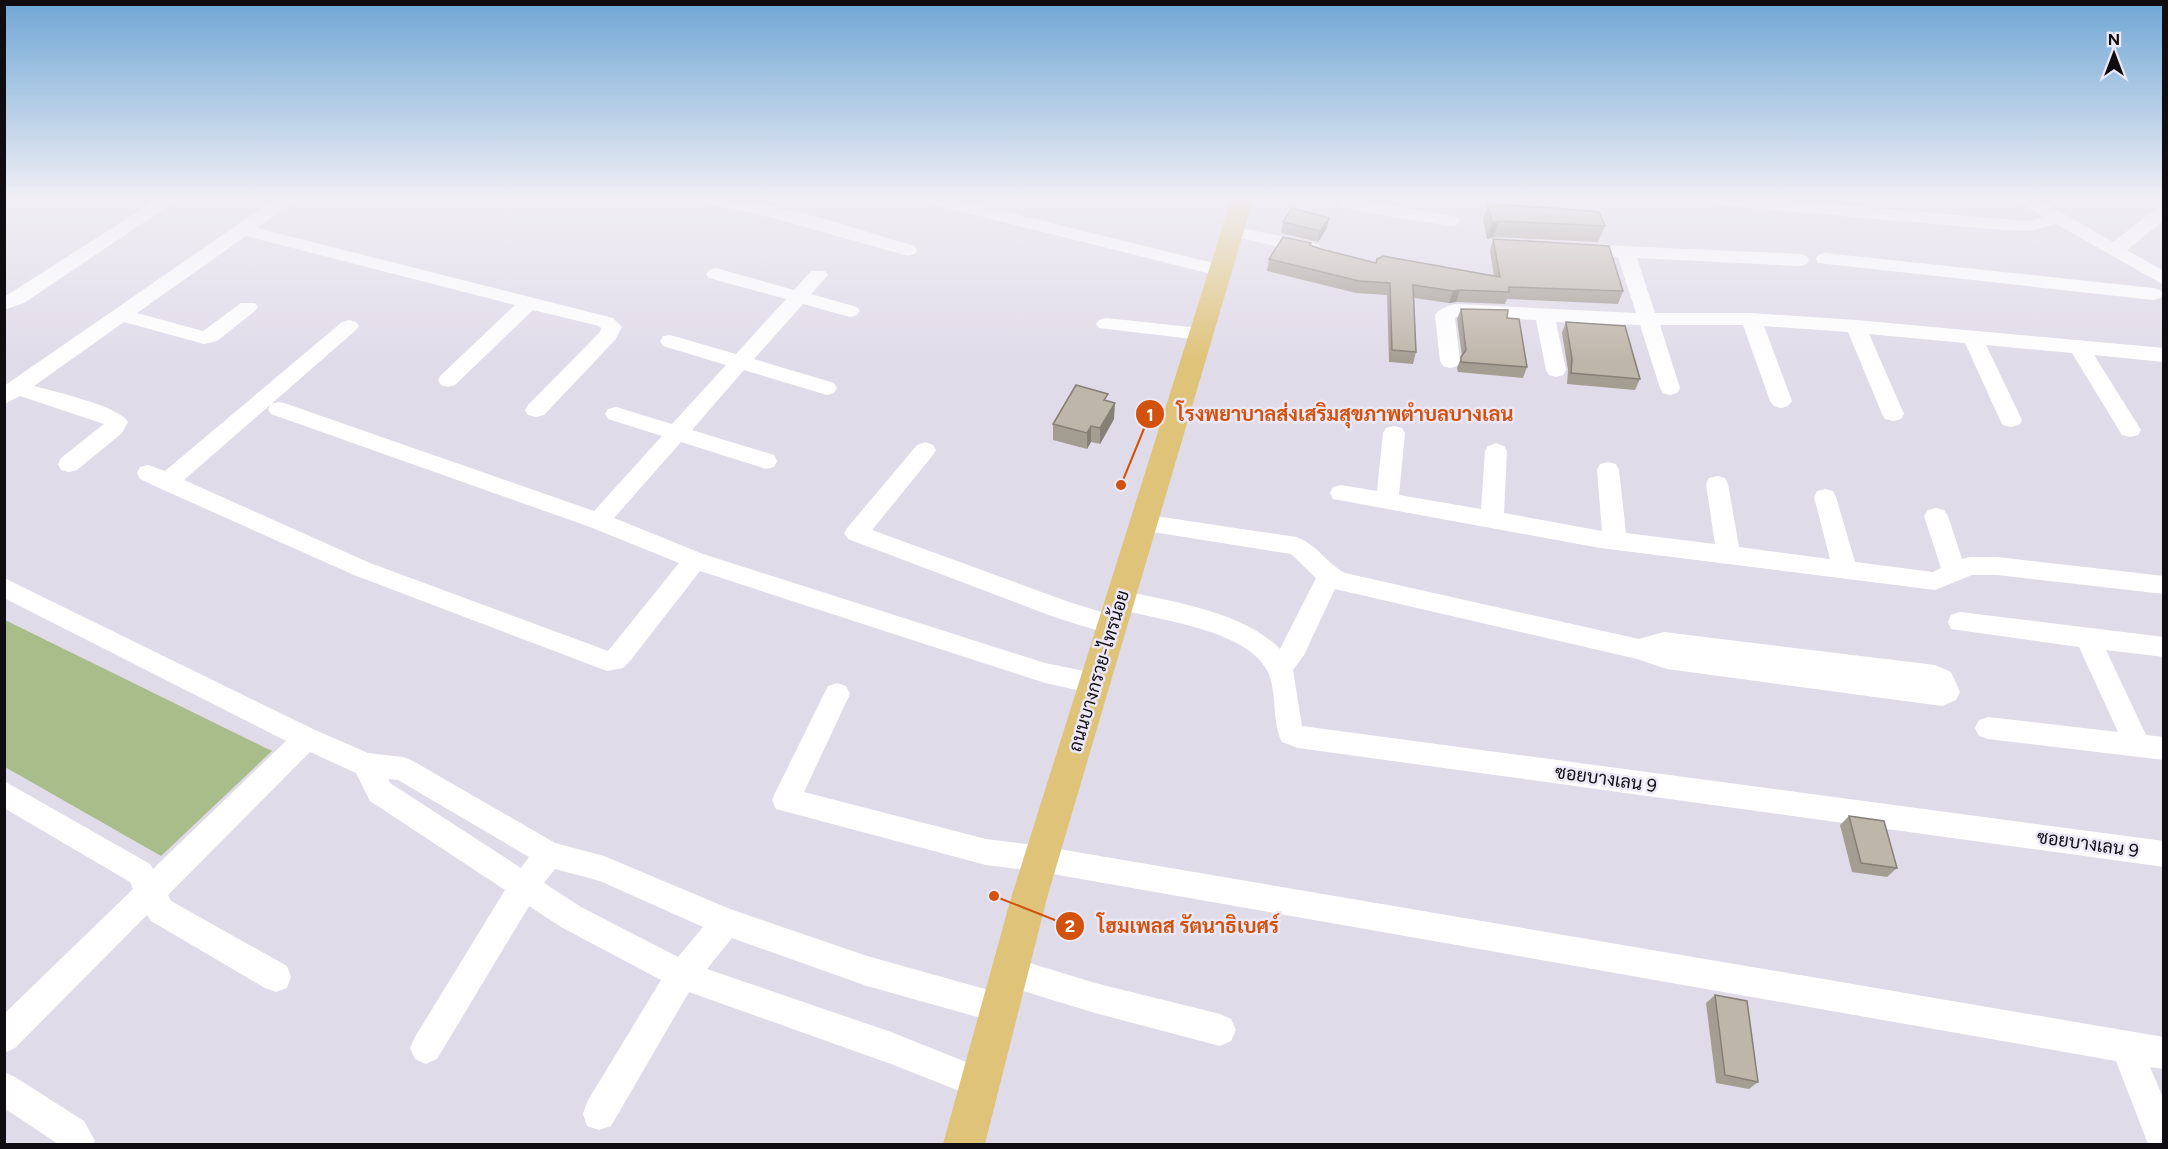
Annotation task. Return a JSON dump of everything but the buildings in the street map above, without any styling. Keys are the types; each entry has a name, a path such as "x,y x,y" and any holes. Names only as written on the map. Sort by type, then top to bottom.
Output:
{"main road":[{"name":"ถนนบางกรวย-ไทรน้อย","path":"964,1144 999,1007 1041,859 1224,254"}],"street":[{"path":"4,304 17,299 86,254"},
{"path":"11,393 209,254"},
{"path":"337,254 606,322 612,327 608,335 536,410"},
{"path":"1153,254 1219,270"},
{"path":"1627,254 1670,388"},
{"path":"1661,254 1800,260"},
{"path":"2121,254 2140,265 2138,274 2141,281 2160,291"},
{"path":"1825,259 2160,291"},
{"path":"716,274 850,311"},
{"path":"598,521 818,274"},
{"path":"448,380 530,302"},
{"path":"121,315 204,338 210,336 248,307"},
{"path":"1450,361 1445,315 1456,310 1545,316 1751,319 1856,326 2163,355"},
{"path":"1545,316 1556,370"},
{"path":"1751,319 1781,400"},
{"path":"1106,324 1200,334"},
{"path":"349,326 158,477 362,569 607,661 614,661 621,654 695,560"},
{"path":"1856,326 1893,414"},
{"path":"1972,337 2011,420"},
{"path":"670,341 826,388"},
{"path":"2079,347 2130,430"},
{"path":"11,393 104,415 117,422 114,428 69,464"},
{"path":"279,409 598,521 695,560 1045,673 1095,683"},
{"path":"616,414 766,461"},
{"path":"1387,502 1394,433"},
{"path":"925,450 856,533 1063,610 1206,620 1244,635 1272,657 1279,669 1295,648 1328,577"},
{"path":"1492,520 1496,451"},
{"path":"1608,470 1615,541"},
{"path":"1717,484 1728,554"},
{"path":"1341,493 1615,541 1935,581 1970,566 1997,566 2163,585"},
{"path":"1825,497 1845,569"},
{"path":"1936,516 1954,572"},
{"path":"1142,523 1296,546 1309,553 1328,577 1640,649 1667,659 1942,695 1947,692 1942,679 1935,676 1664,642 1640,649"},
{"path":"4,587 306,738 366,765 403,768 549,854 604,869 726,922 867,971 999,1007"},
{"path":"1960,622 2163,647"},
{"path":"2088,638 2150,747"},
{"name":"ซอยบางเลน 9","path":"1279,669 1291,734 1298,737 2163,854"},
{"path":"837,694 786,800 986,852 1041,859 2163,1053"},
{"path":"1988,728 2150,747"},
{"path":"4,1037 306,738"},
{"path":"366,765 380,792 571,917 682,975 891,1048 980,1083"},
{"path":"4,793 140,873 161,911 276,977"},
{"path":"426,1048 525,885 549,854"},
{"path":"599,1114 682,975 726,922"},
{"path":"1010,972 1095,998 1220,1030"},
{"path":"2127,1048 2163,1143"},
{"path":"4,1088 72,1133 78,1141 75,1144"}],"green space":[{"path":"4,620 272,751 161,856 5,767"}],"place":[{"name":"โรงพยาบาลส่งเสริมสุขภาพตำบลบางเลน","path":"1121,485"},
{"name":"โฮมเพลส รัตนาธิเบศร์","path":"994,896"}]}
